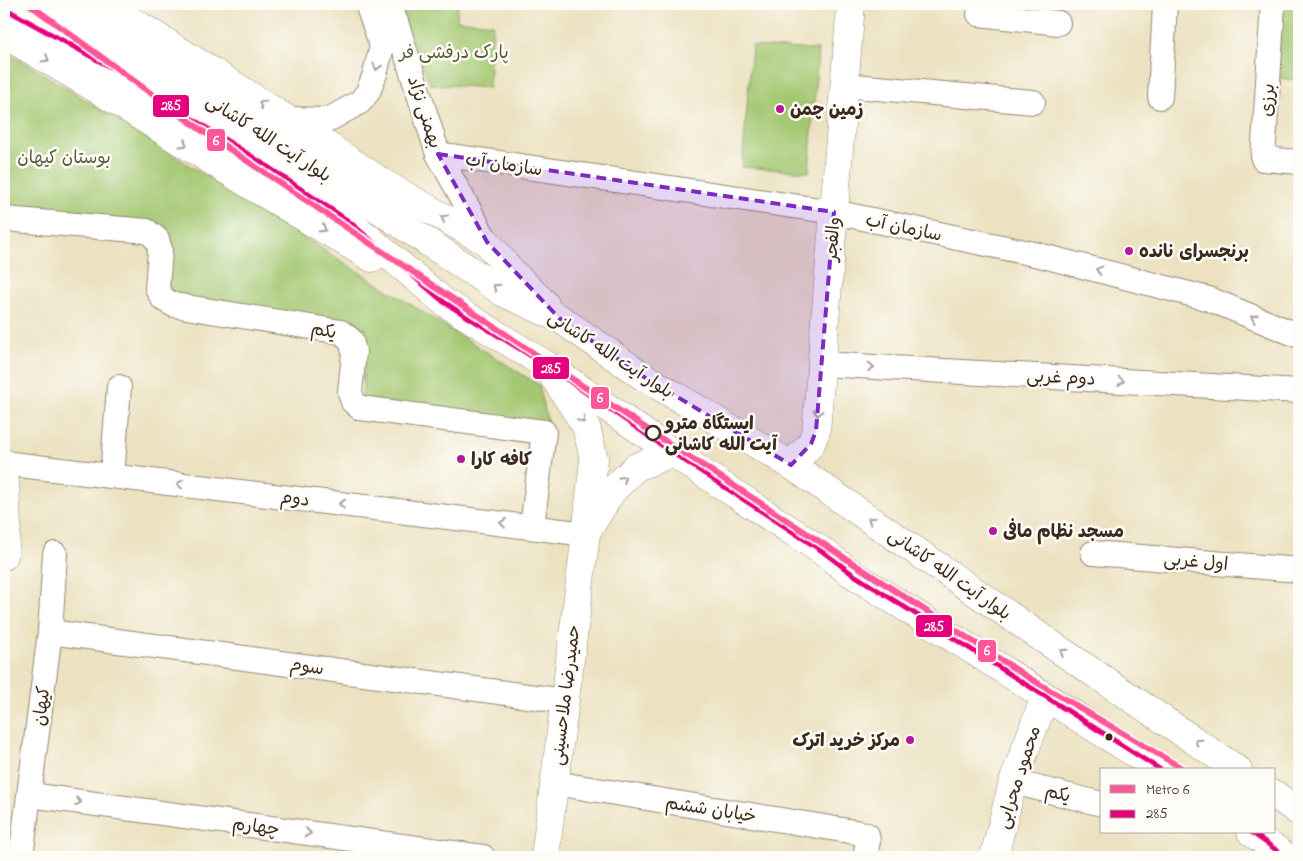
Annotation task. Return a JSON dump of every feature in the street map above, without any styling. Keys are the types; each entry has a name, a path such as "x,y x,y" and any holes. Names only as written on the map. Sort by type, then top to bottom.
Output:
{"main road":[{"name":"بلوار آیت الله کاشانی","path":"48,4 112,39 254,126 504,293 559,318 644,377 791,465 1053,645 1234,766"},
{"path":"101,4 287,119 383,184 488,242 511,271 559,318"},
{"name":"والفجر","path":"791,465 811,444 816,431 850,4"},
{"name":"بلوار آیت الله کاشانی","path":"4,8 112,68 262,163 347,220 444,302 546,365 851,572 1157,768"},
{"path":"4,34 444,302"},
{"name":"حمیدرضا ملاحسینی","path":"545,857 594,459 586,426 546,365"},
{"path":"586,534 612,490 636,467 673,453"},
{"path":"4,463 4,556"},
{"name":"محمود محرابی","path":"994,857 1014,782 1045,697"},
{"path":"1276,790 1299,800"},
{"path":"1276,795 1299,812"},
{"path":"1254,834 1286,857"}],"street":[{"path":"287,119 328,120 360,102 368,92 382,46 367,4"},
{"name":"بهمنی نژاد","path":"388,4 396,22 438,154 488,242"},
{"path":"1160,97 1165,4"},
{"name":"برزی","path":"1273,4 1263,160 1299,162"},
{"path":"979,14 1013,11 1058,23"},
{"path":"844,85 1033,102"},
{"name":"سازمان آب","path":"438,154 834,212 1039,255 1209,299 1299,336"},
{"name":"یکم","path":"4,219 147,231 157,239 160,250 157,288 163,299 174,305 341,332 351,340 354,352 350,392 353,402 360,408 544,432 532,527"},
{"name":"دوم غربی","path":"822,364 1299,391"},
{"path":"112,476 119,387"},
{"name":"دوم","path":"4,463 586,534"},
{"name":"اول غربی","path":"1093,552 1299,570"},
{"name":"کیهان","path":"21,857 50,632 55,554"},
{"name":"سوم","path":"50,632 565,701"},
{"name":"یکم","path":"1014,782 1100,804"},
{"name":"خیابان ششم","path":"554,783 861,833 866,846"},
{"name":"چهارم","path":"30,795 483,857"}],"highlighted area":[{"path":"438,154 834,212 816,431 811,444 791,465 644,377 559,318 487,242"}],"green space":[{"name":"پارک درفشی فر","path":"399,4 458,4 457,20 493,24 489,88 430,84"},
{"path":"1282,4 1299,4 1299,80 1277,78"},
{"name":"زمین چمن","path":"752,46 818,50 809,172 742,167"},
{"name":"بوستان کیهان","path":"4,49 539,385 548,424 362,399 365,328 166,292 163,226 4,211"}],"metro line":[{"name":"6","path":"29,4 201,130 653,433 1026,676 1182,768"}],"transit line":[{"name":"285","path":"4,8 112,68 262,163 347,220 444,302 546,365 673,453 822,551 851,573 1158,768"},
{"name":"285","path":"1254,834 1286,857"}],"place":[{"name":"زمین چمن","path":"780,109"},
{"name":"برنجسرای نانده","path":"1129,251"},
{"name":"ایستگاه مترو آیت الله کاشانی","path":"653,433"},
{"name":"کافه کارا","path":"461,459"},
{"name":"مسجد نظام مافی","path":"993,531"},
{"name":"مرکز خرید اترک","path":"910,740"}]}
